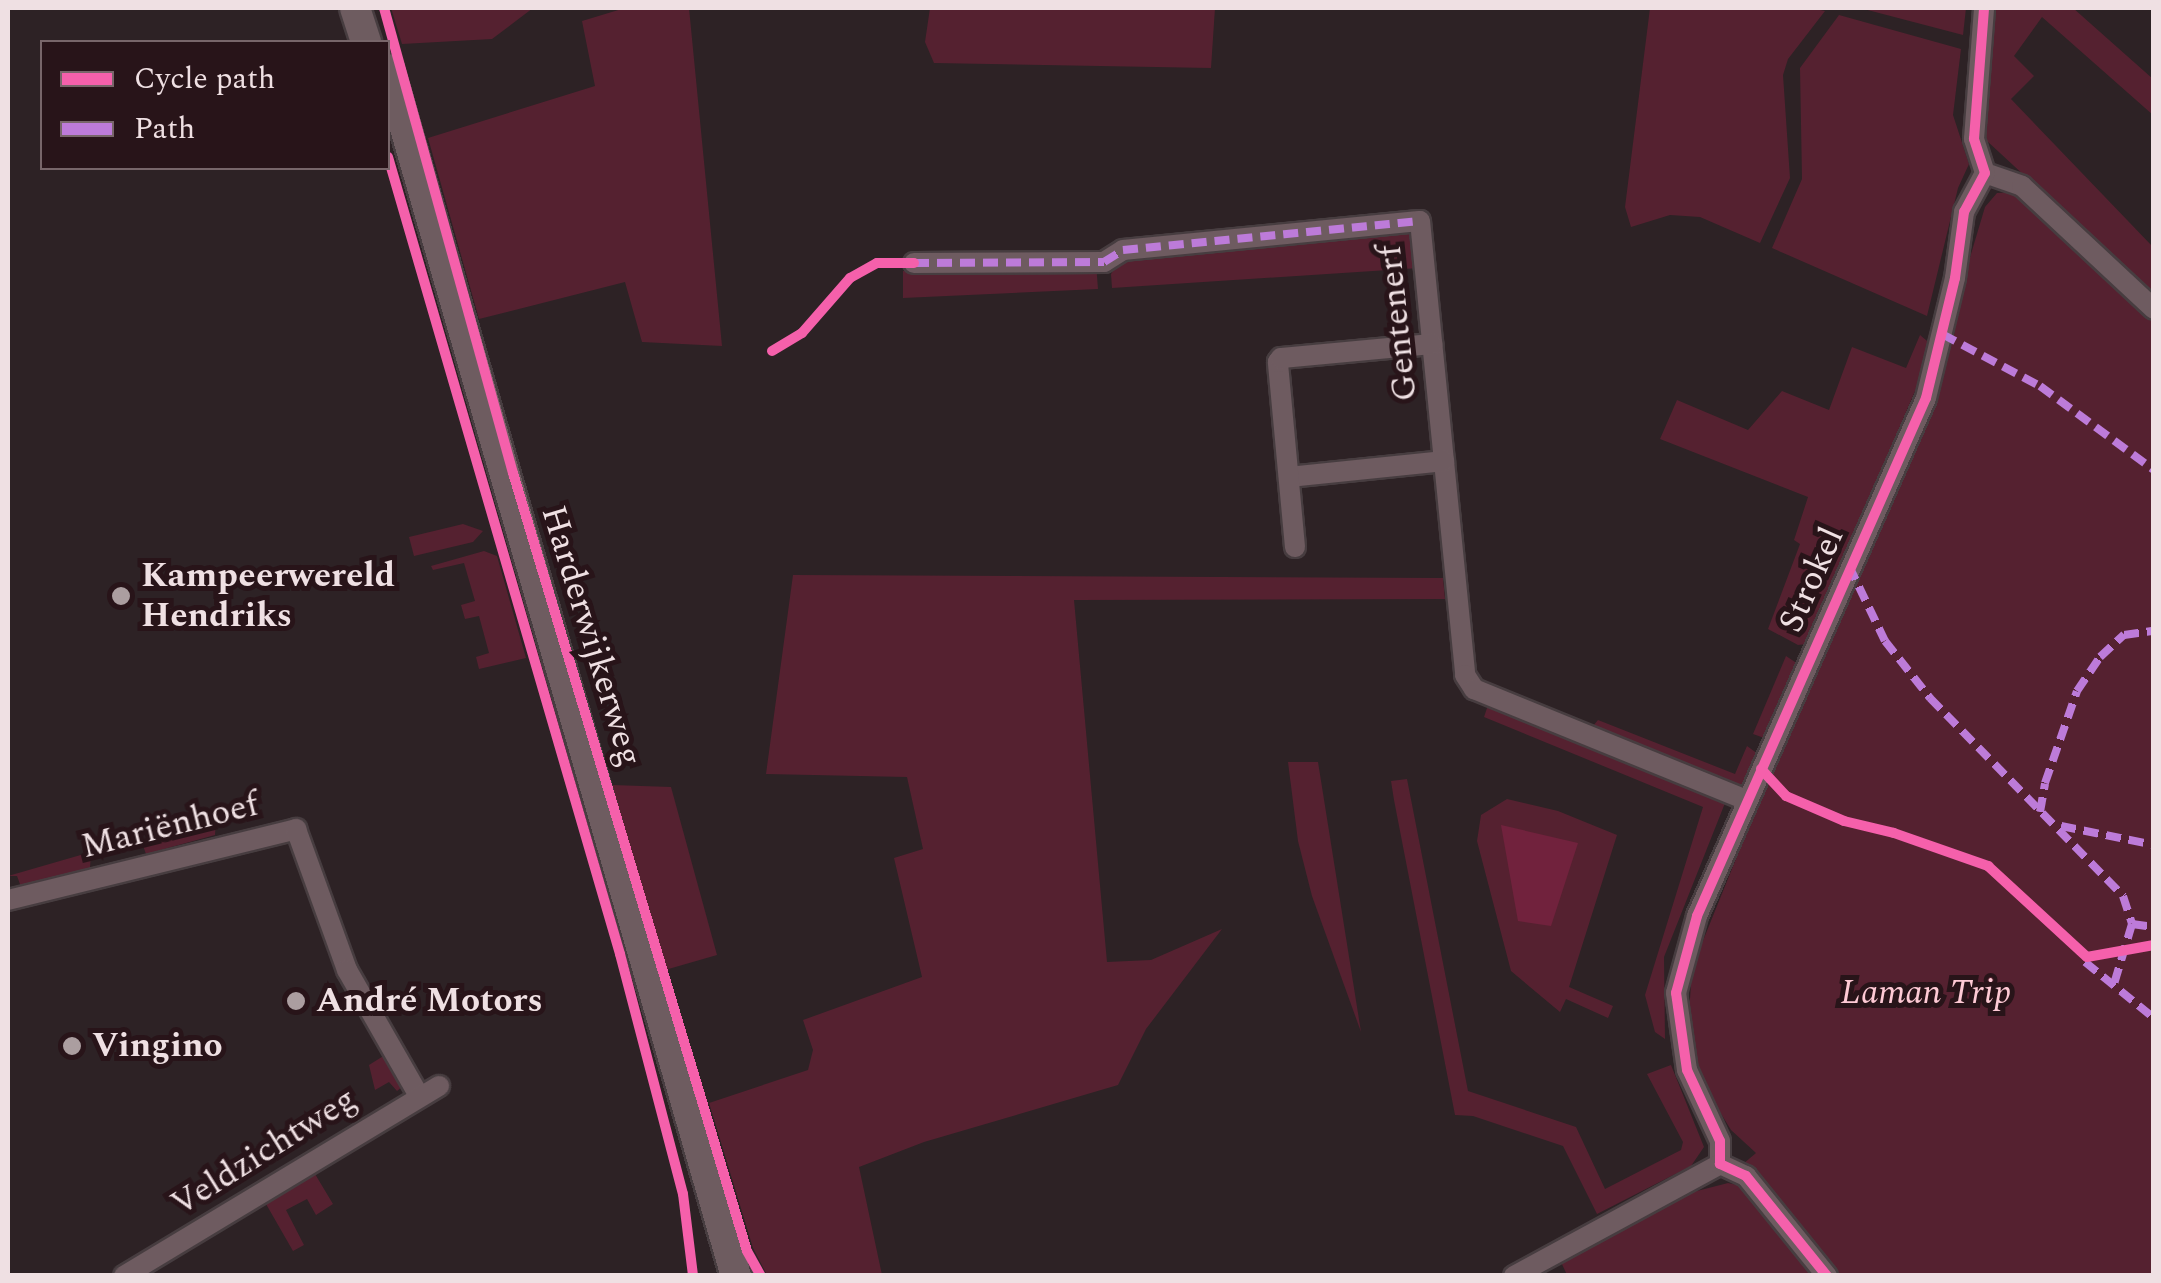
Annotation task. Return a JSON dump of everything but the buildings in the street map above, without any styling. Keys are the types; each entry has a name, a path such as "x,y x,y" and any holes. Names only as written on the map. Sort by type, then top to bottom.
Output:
{"main road":[{"path":"355,8 365,40"},
{"path":"370,8 379,40"},
{"name":"Harderwijkerweg","path":"390,76 736,1276"},
{"name":"Harderwijkerweg","path":"390,125 720,1276"}],"street":[{"path":"1984,8 1974,139 1985,173 2022,186 2154,309"},
{"name":"Strokel","path":"1720,1164 1720,1141 1687,1070 1676,993 1696,916 1926,398 1955,278 1964,212 1985,173"},
{"name":"Gentenerf","path":"914,262 1104,262 1123,250 1420,221 1465,675 1474,689 1746,800"},
{"path":"1295,546 1278,362 1281,358 1432,344"},
{"path":"1289,477 1444,461"},
{"name":"Mariënhoef","path":"8,900 296,829 347,970 428,1090"},
{"name":"Veldzichtweg","path":"124,1276 428,1090"},
{"path":"1514,1276 1720,1164 1746,1176 1827,1276"}],"green space":[{"path":"391,8 533,8 492,39 402,44"},
{"path":"625,8 689,8 722,346 642,342 625,282 479,319 428,138 595,86 582,21"},
{"path":"930,8 1215,8 1211,68 934,63 925,42"},
{"path":"1650,8 1825,11 1788,59 1783,75 1790,178 1760,243 1700,217 1670,215 1631,227 1625,207"},
{"path":"1860,8 1966,8 1963,35"},
{"path":"1990,8 2073,8 2153,79 2153,115 2042,17 2014,56 2034,76 2011,99 2153,247 2153,295 1987,141 1978,120"},
{"path":"1839,15 1961,49 1953,115 1969,164 1958,188 1927,316 1772,248 1802,179 1800,68"},
{"name":"Laman Trip","path":"2015,192 2153,320 2153,1275 1836,1275 1743,1164 1756,1153 1731,1130 1712,1099 1694,1058 1688,1030 1692,968 1943,345 1950,348 1955,331 1949,328 1985,207 1997,193"},
{"path":"1415,231 1419,268 1112,288 1111,274 1123,256"},
{"path":"1096,263 1098,289 903,298 903,271 959,273"},
{"path":"1920,335 1933,346 1807,644 1798,645 1768,629 1800,544 1794,540 1808,497 1660,439 1677,400 1748,430 1782,391 1829,410 1852,347 1906,368"},
{"path":"463,524 483,531 473,542 414,556 409,537"},
{"path":"484,551 497,556 526,658 479,669 476,657 489,653 479,616 465,619 461,605 475,601 464,563 433,570 431,566"},
{"path":"793,575 1443,578 1445,599 1074,600 1107,962 1151,960 1222,929 1146,1029 1118,1085 924,1142 859,1167 882,1275 767,1275 753,1248 709,1103 808,1070 813,1050 803,1020 922,977 894,858 923,849 907,777 766,774"},
{"path":"1786,656 1798,664 1767,739 1753,734"},
{"path":"1489,702 1727,798 1664,957 1665,1039 1655,1032 1645,995 1703,807 1484,717"},
{"path":"1598,720 1735,774 1747,746 1758,754 1745,785 1732,785 1593,726"},
{"path":"1288,762 1318,762 1361,1032 1312,896 1298,841"},
{"path":"1407,779 1468,1091 1576,1127 1605,1189 1681,1150 1683,1142 1647,1074 1671,1065 1704,1147 1691,1166 1597,1214 1563,1146 1473,1116 1455,1115 1391,781"},
{"path":"612,785 671,787 717,955 665,970"},
{"path":"1507,799 1558,811 1617,835 1569,987 1613,1006 1608,1018 1566,999 1560,1012 1511,971 1477,841 1481,815"},
{"path":"216,819 215,835 146,854 142,843 131,843"},
{"path":"91,852 90,868 21,887 17,876 8,876"},
{"path":"385,1055 402,1087 397,1091 389,1082 375,1090 369,1065"},
{"path":"312,1169 333,1204 316,1215 307,1199 286,1210 304,1245 293,1251 262,1197"},
{"path":"1728,1183 1742,1186 1818,1275 1567,1275 1561,1262 1693,1192"}],"shaded area":[{"path":"1501,825 1578,843 1551,926 1518,921"}],"marked path":[{"path":"914,263 1104,262 1123,250 1420,221"},
{"path":"1942,334 2040,386 2154,470"},
{"path":"1849,566 1885,641 1930,698 2123,896 2132,924 2114,984"},
{"path":"2040,812 2045,783 2077,691 2100,657 2124,635 2154,631"},
{"path":"2061,826 2154,845"},
{"path":"2132,924 2154,927"},
{"path":"2085,962 2154,1018"}],"cycle path":[{"path":"384,8 513,473 747,1251 761,1276"},
{"path":"1827,1276 1746,1176 1720,1164 1720,1141 1687,1070 1676,993 1697,916 1926,398 1955,278 1964,212 1985,173 1974,139 1984,8"},
{"path":"390,164 620,954 683,1194 693,1276"},
{"path":"772,351 802,333 850,278 877,263 914,263"},
{"path":"1761,769 1786,796 1844,821 1894,833 1988,866 2087,957 2154,945"}],"place":[{"name":"Kampeerwereld Hendriks","path":"121,596"},
{"name":"André Motors","path":"296,1001"},
{"name":"Vingino","path":"72,1046"}]}
